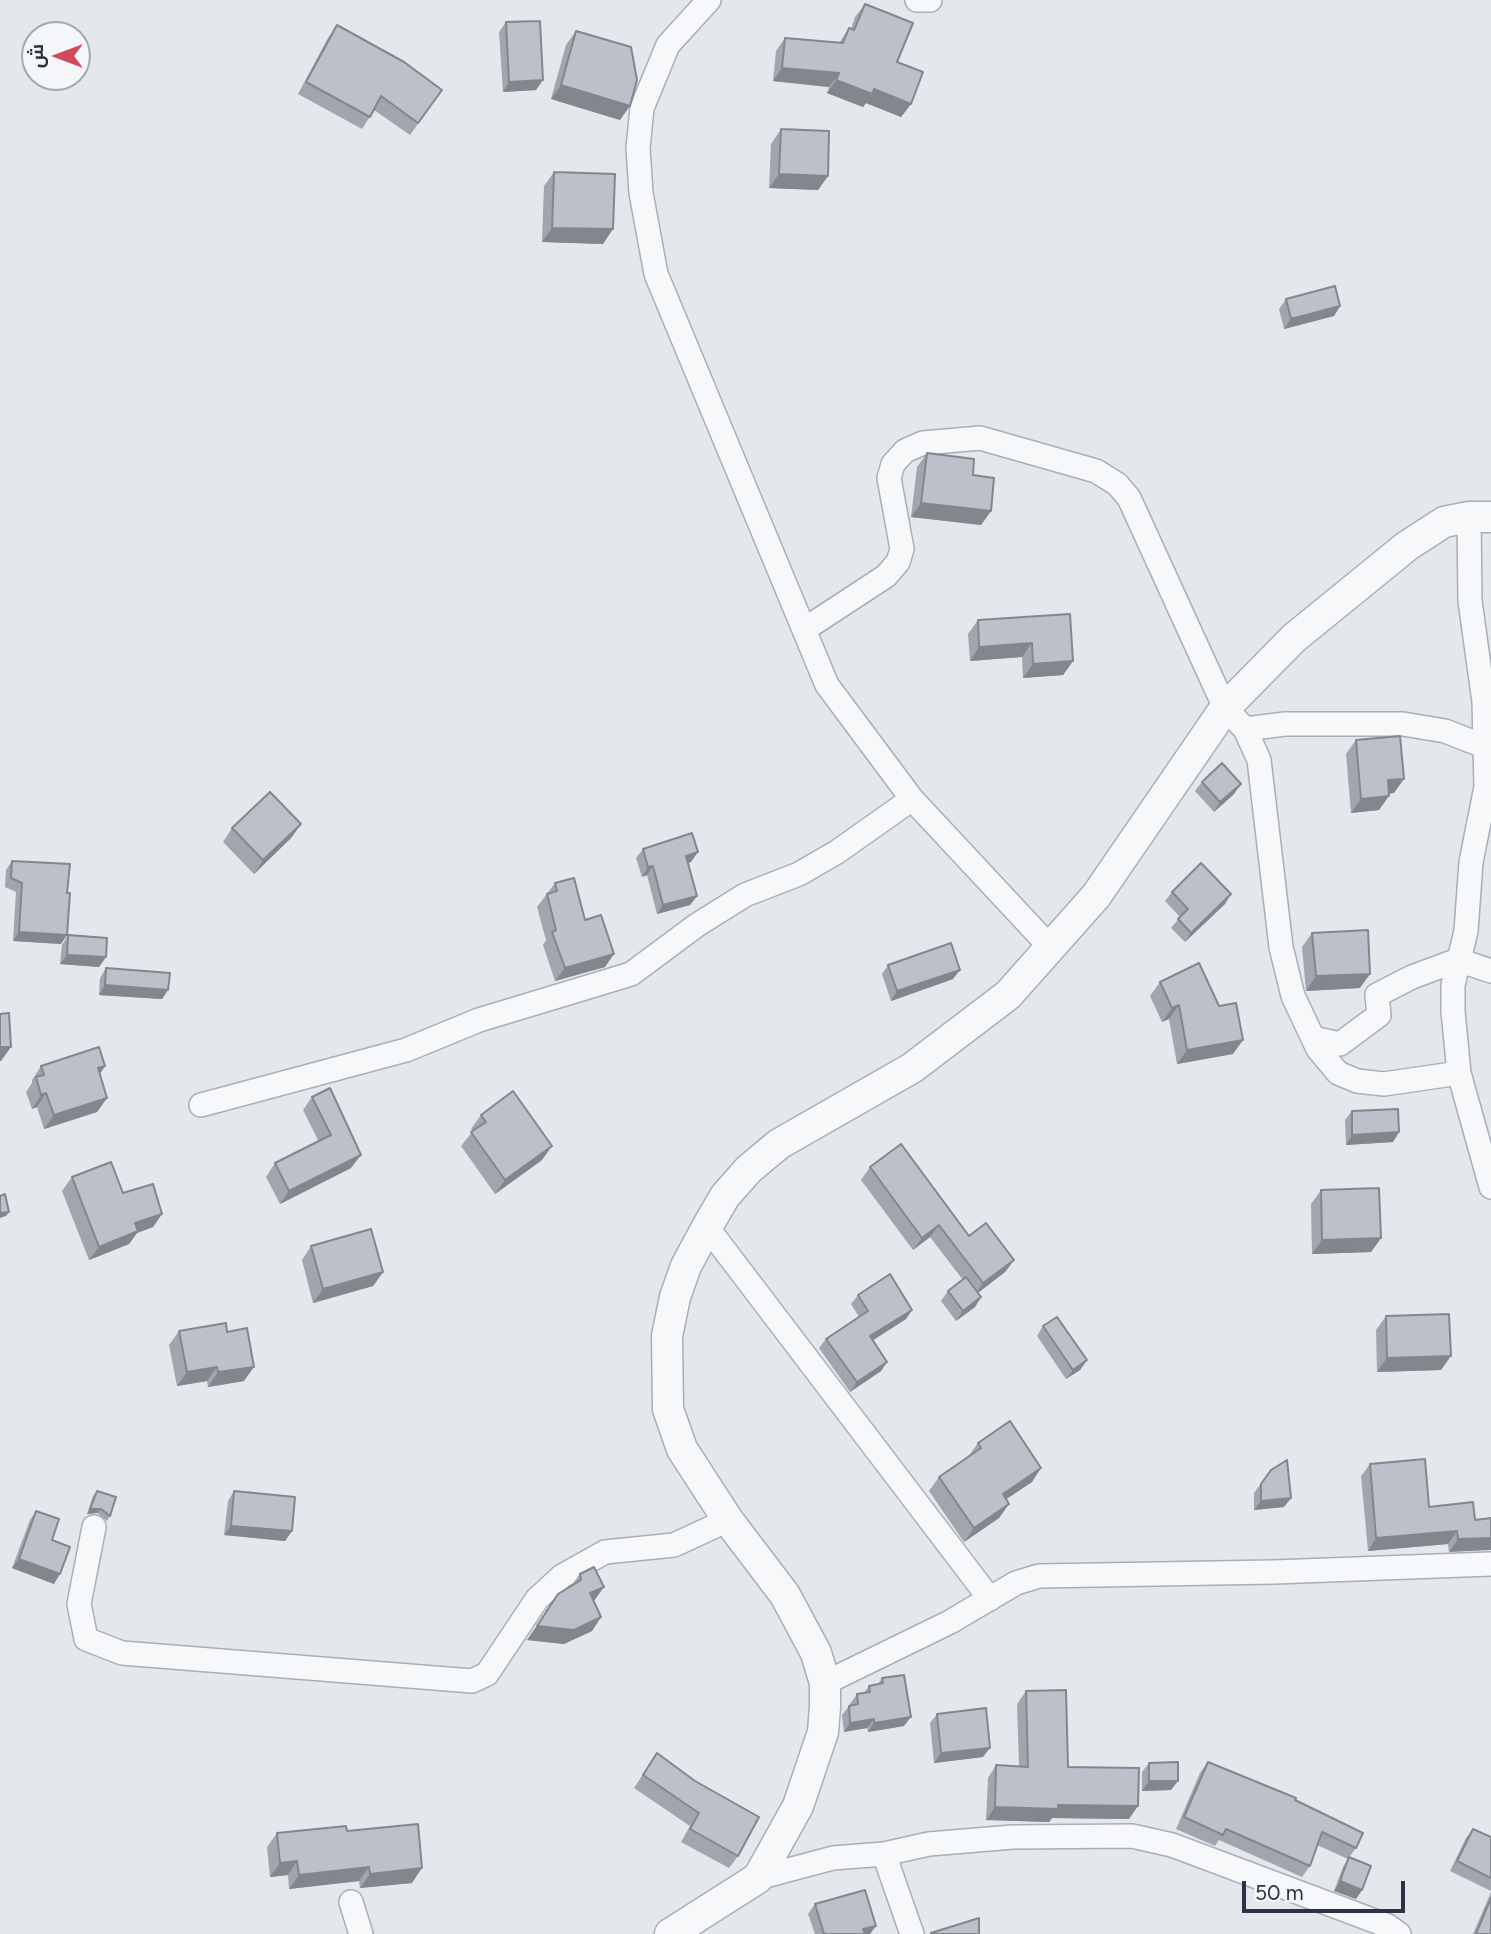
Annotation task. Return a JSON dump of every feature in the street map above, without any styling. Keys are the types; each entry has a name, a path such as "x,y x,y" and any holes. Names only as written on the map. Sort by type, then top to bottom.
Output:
{"street":[{"path":"709,0 668,45 645,98 638,148 641,193 656,274 827,685 912,799 1050,947"},
{"path":"917,0 930,0"},
{"path":"804,629 886,576 898,562 902,549 889,478 893,464 905,451 923,443 980,438 1096,471 1117,484 1129,498 1225,708 1245,729 1259,760 1281,947 1293,996 1318,1049 1338,1073 1384,1084 1459,1073"},
{"path":"758,1878 798,1806 813,1768 822,1732 825,1683 816,1653 785,1595 728,1520 682,1449 668,1409 667,1336 683,1276 707,1227 725,1196 748,1169 779,1144 912,1068 1008,995 1096,896 1225,708 1294,638 1407,545 1444,522 1480,517 1469,601 1484,702 1486,788 1471,862 1466,931 1458,960 1452,1011 1459,1073 1491,1187"},
{"path":"1245,729 1285,724 1403,724 1445,731 1486,747"},
{"path":"201,1105 406,1050 479,1020 631,974 735,901 799,874 837,852 912,799"},
{"path":"1293,996 1313,1038 1340,1044 1379,1015 1377,995 1458,960 1491,971"},
{"path":"707,1227 990,1598"},
{"path":"94,1527 79,1604 86,1639 122,1653 472,1681 487,1674 537,1600 562,1576 605,1552 674,1545 728,1520"},
{"path":"825,1683 950,1622 1016,1583 1039,1576 1273,1572 1491,1564"},
{"path":"670,1934 758,1878 833,1857 884,1854 929,1844 1013,1837 1132,1836 1172,1845 1388,1926 1399,1934"},
{"path":"884,1854 912,1934"},
{"path":"351,1902 360,1934"}],"building":[{"path":"865,4 913,23 897,62 923,72 911,104 874,89 872,94 836,80 839,73 782,68 785,38 843,43 849,28 854,30"},
{"path":"540,21 543,80 509,82 506,22"},
{"path":"337,25 404,62 442,90 418,123 381,96 370,117 306,82"},
{"path":"576,31 631,47 637,80 630,106 561,85"},
{"path":"781,129 829,131 828,176 779,174"},
{"path":"554,172 615,174 613,229 552,228"},
{"path":"1335,286 1340,306 1291,319 1286,299"},
{"path":"927,453 974,459 973,475 994,478 991,511 921,503"},
{"path":"1070,614 1073,661 1033,664 1032,643 979,647 978,620"},
{"path":"1400,736 1404,779 1388,780 1389,796 1361,799 1356,740"},
{"path":"1222,763 1241,784 1220,802 1202,782"},
{"path":"270,792 301,824 263,860 232,828"},
{"path":"692,833 698,852 686,856 697,896 663,905 653,866 648,867 643,849"},
{"path":"12,861 70,864 67,935 19,932 22,883 11,878"},
{"path":"1201,863 1231,894 1191,933 1178,919 1188,909 1172,892"},
{"path":"574,878 585,920 601,915 614,954 565,968 552,932 556,930 547,894 557,891 555,883"},
{"path":"1368,930 1370,974 1316,976 1312,933"},
{"path":"68,935 107,938 106,957 67,955"},
{"path":"951,943 960,970 897,991 888,965"},
{"path":"1199,963 1219,1006 1236,1003 1243,1040 1187,1050 1179,1005 1172,1008 1160,982"},
{"path":"106,968 170,973 168,990 105,985"},
{"path":"9,1013 11,1047 0,1047 0,1014"},
{"path":"99,1047 105,1066 98,1068 107,1098 54,1115 46,1093 41,1095 36,1077 44,1075 41,1066"},
{"path":"330,1088 361,1155 289,1191 275,1163 331,1135 312,1097"},
{"path":"513,1091 552,1146 505,1180 471,1132 486,1122 481,1115"},
{"path":"1398,1109 1399,1132 1352,1135 1352,1111"},
{"path":"901,1144 969,1236 986,1223 1014,1260 983,1283 939,1225 922,1238 870,1167"},
{"path":"111,1162 123,1193 153,1184 162,1214 135,1223 138,1231 99,1247 72,1177"},
{"path":"1379,1188 1381,1238 1322,1240 1321,1190"},
{"path":"5,1194 9,1212 0,1213 0,1196"},
{"path":"371,1229 383,1272 323,1289 311,1246"},
{"path":"890,1274 912,1310 870,1336 887,1362 857,1382 826,1339 868,1311 858,1295"},
{"path":"966,1277 981,1297 963,1311 948,1291"},
{"path":"1449,1314 1451,1356 1387,1358 1386,1316"},
{"path":"1057,1317 1087,1360 1073,1370 1043,1326"},
{"path":"226,1323 227,1332 247,1328 254,1367 218,1372 217,1367 187,1372 179,1331"},
{"path":"1010,1421 1041,1468 1003,1494 1009,1504 974,1528 939,1477 981,1448 978,1443"},
{"path":"1425,1459 1429,1507 1473,1502 1475,1520 1491,1518 1491,1538 1458,1539 1457,1531 1376,1538 1370,1464"},
{"path":"1287,1460 1291,1498 1261,1501 1261,1484 1271,1470"},
{"path":"97,1491 116,1497 110,1516 101,1509 90,1509"},
{"path":"234,1491 295,1497 292,1531 231,1526"},
{"path":"36,1511 59,1519 52,1540 70,1547 60,1574 19,1559"},
{"path":"594,1567 604,1587 590,1593 601,1617 574,1630 537,1626 558,1594 581,1580 580,1574"},
{"path":"904,1675 911,1717 874,1723 874,1719 850,1723 849,1706 858,1704 857,1694 870,1692 869,1686 883,1683 882,1678"},
{"path":"1066,1690 1068,1767 1139,1768 1138,1806 1058,1805 1058,1809 995,1807 996,1765 1028,1767 1026,1691"},
{"path":"986,1708 990,1748 941,1753 937,1714"},
{"path":"657,1753 695,1781 759,1817 738,1856 690,1829 699,1813 643,1775"},
{"path":"1178,1762 1178,1781 1149,1781 1149,1763"},
{"path":"1208,1762 1296,1798 1295,1800 1363,1833 1356,1848 1322,1832 1310,1866 1226,1829 1223,1835 1184,1817"},
{"path":"418,1824 422,1868 370,1874 369,1867 299,1875 297,1861 280,1863 277,1833 346,1826 347,1831"},
{"path":"1473,1829 1491,1837 1491,1878 1457,1861"},
{"path":"1349,1857 1371,1866 1362,1890 1340,1881"},
{"path":"865,1890 876,1926 863,1929 865,1934 824,1934 815,1904"},
{"path":"1491,1898 1491,1934 1476,1934"},
{"path":"979,1918 979,1934 931,1933"}]}
